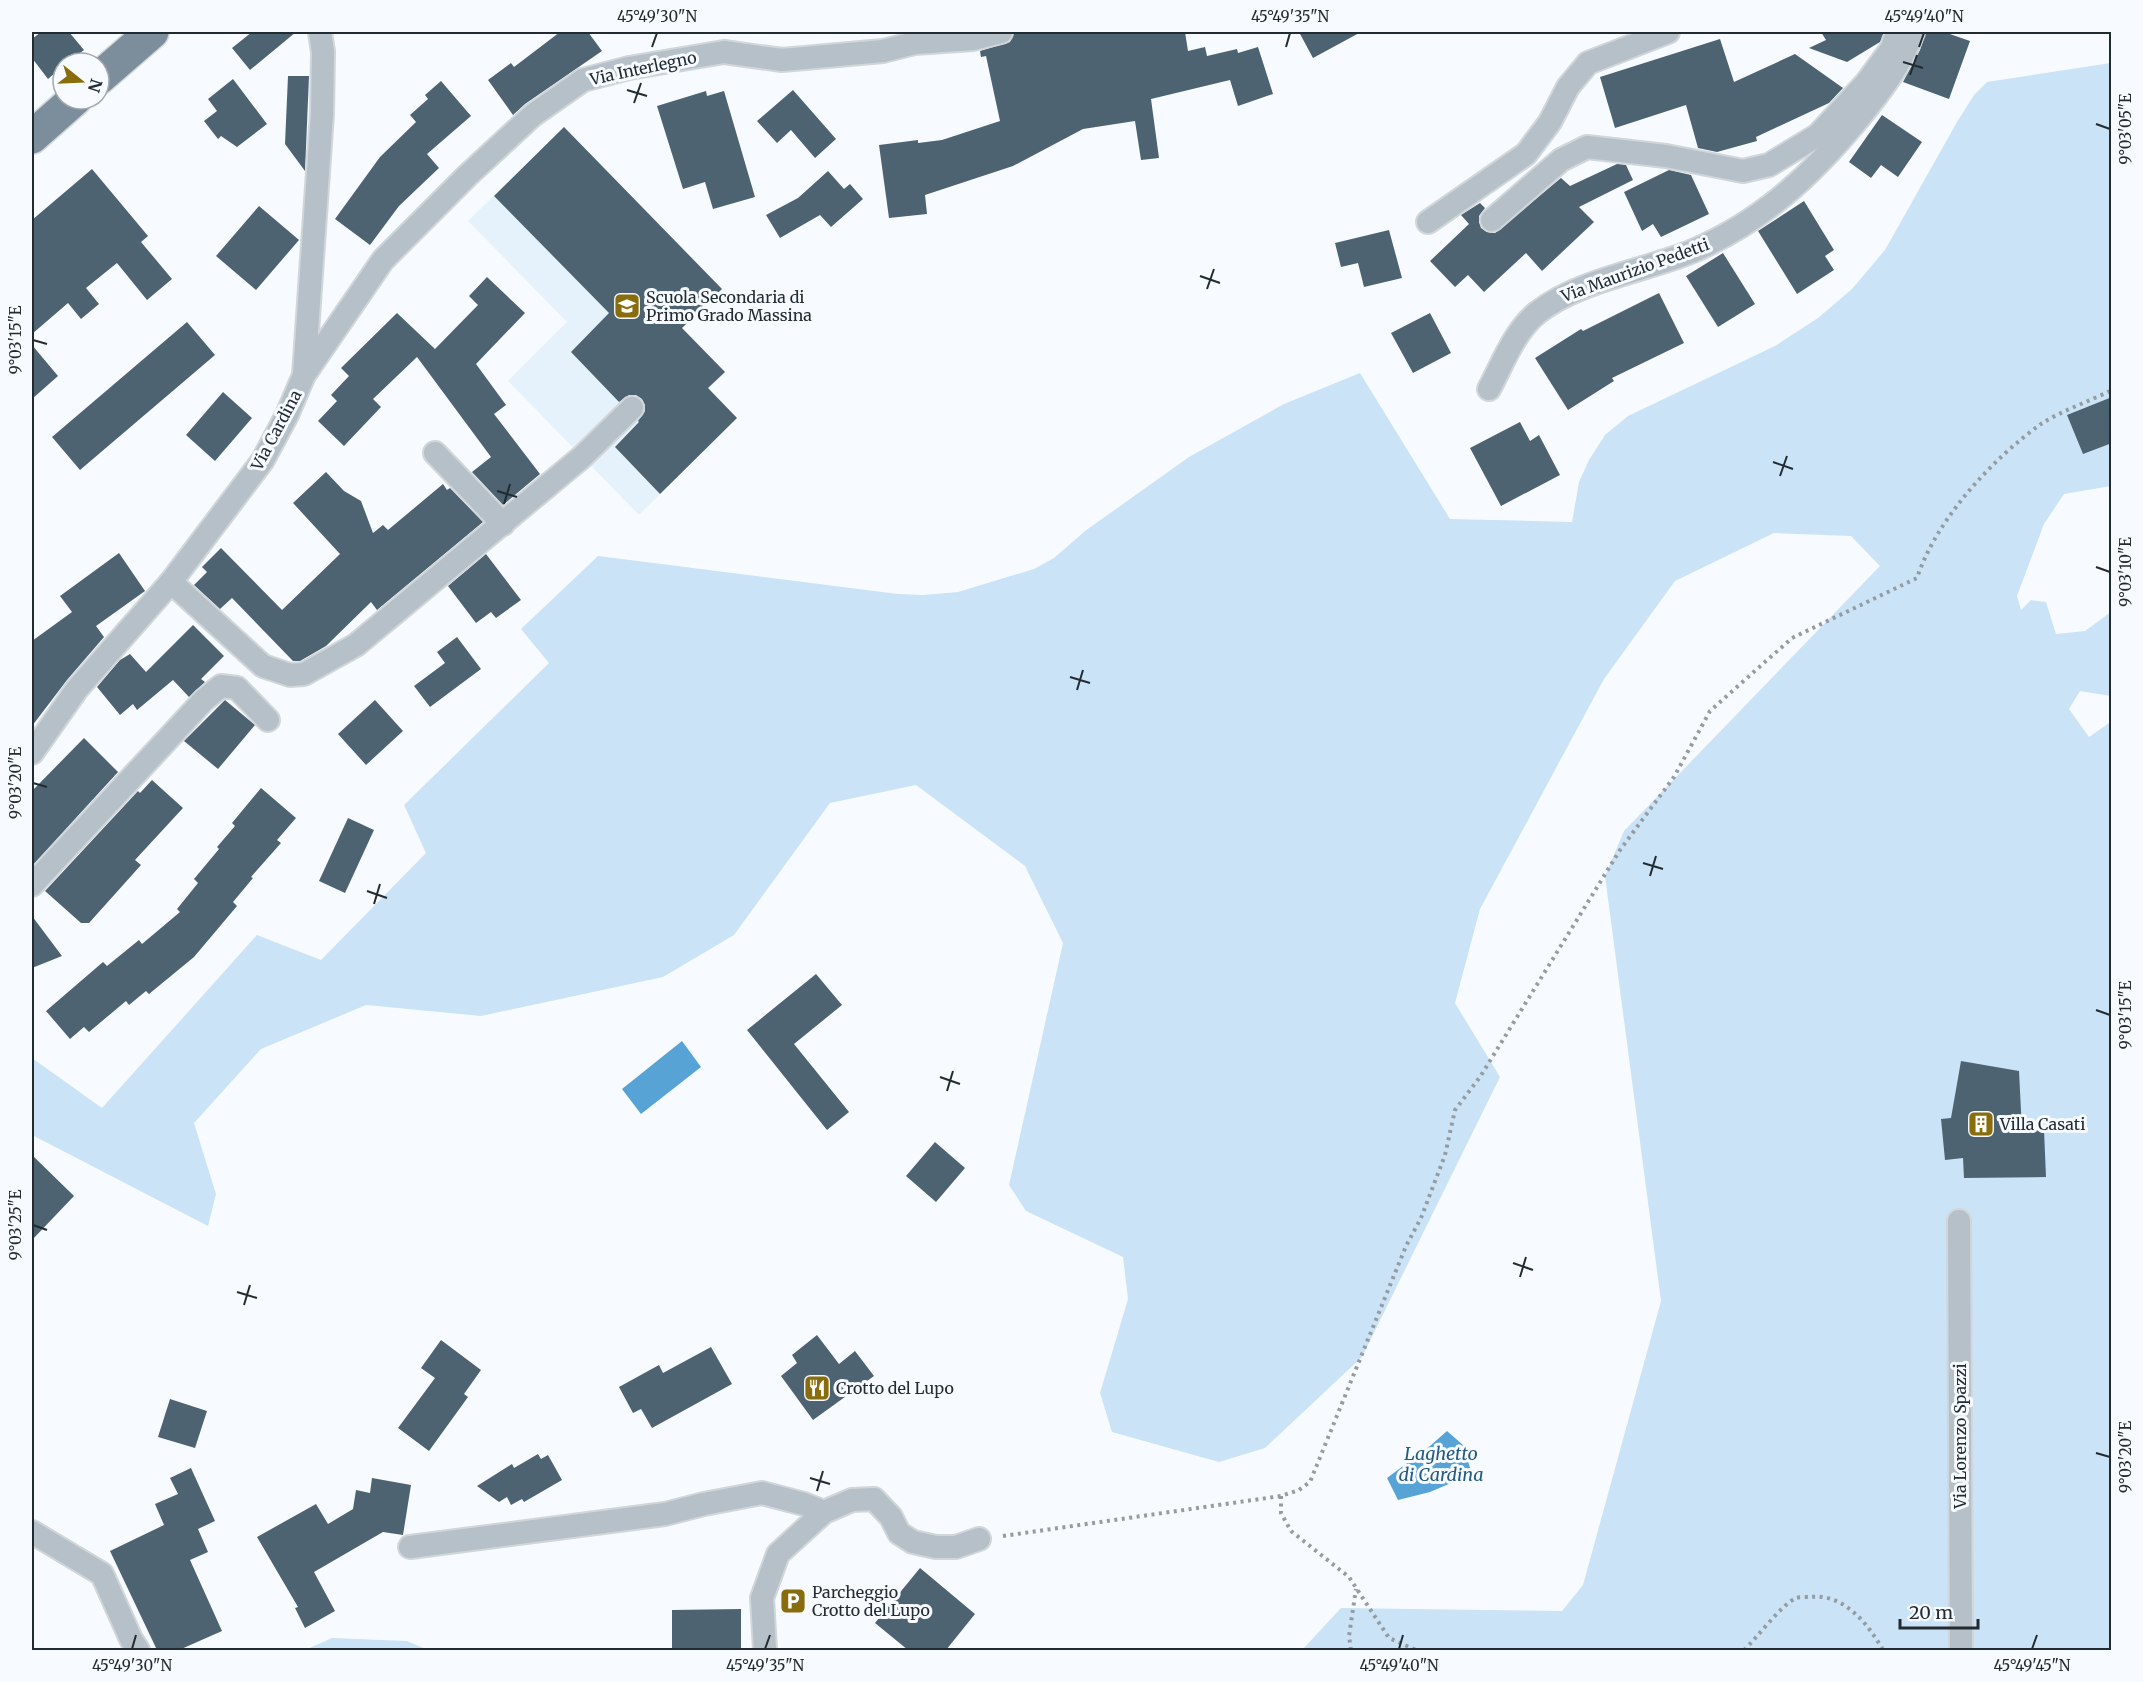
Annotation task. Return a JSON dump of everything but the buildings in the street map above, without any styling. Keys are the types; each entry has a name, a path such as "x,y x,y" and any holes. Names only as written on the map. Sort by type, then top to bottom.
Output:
{"main road":[{"path":"111,68 152,32"},
{"path":"32,137 61,111"}],"street":[{"name":"Via Cardina","path":"32,753 77,689 171,582 264,460 304,375 322,114 323,52 320,32"},
{"name":"Via Interlegno","path":"304,375 384,260 468,175 533,115 583,80 629,68 724,52 783,60 883,51 915,43 973,39 1000,32"},
{"path":"1428,222 1526,154 1550,122 1568,87 1588,63 1668,32"},
{"path":"1492,220 1561,160 1587,147 1666,156 1743,171 1769,165 1818,135 1867,82 1892,48 1898,32"},
{"name":"Via Maurizio Pedetti","path":"1489,389 1517,334 1535,315 1554,300 1692,251 1740,228 1796,187 1836,146 1880,92 1905,55 1913,32"},
{"path":"171,582 263,666 290,675 304,674 356,645 582,457 632,408"},
{"path":"435,453 503,524"},
{"path":"32,771 102,661"},
{"path":"32,885 204,700 222,686 237,688 268,720"},
{"name":"Via Lorenzo Spazzi","path":"1959,1221 1961,1650"},
{"path":"410,1547 664,1514 762,1493 824,1512"},
{"path":"765,1650 762,1598 778,1554 824,1512 852,1500 874,1499 891,1516 899,1533 913,1542 936,1547 956,1547 979,1539"},
{"path":"32,1532 102,1574 138,1650"}],"path":[{"path":"979,1539 1281,1496 1299,1490 1310,1482 1406,1246 1421,1218 1445,1155 1455,1110 1480,1077 1620,850 1674,777 1710,711 1792,638 1917,578 1924,555 1968,491 1995,463 2043,423 2112,390"},
{"path":"1281,1496 1281,1513 1291,1532 1349,1576 1389,1638 1416,1650"},
{"path":"1351,1650 1349,1636 1356,1588"},
{"path":"1744,1650 1776,1614 1796,1598 1822,1595 1846,1606 1871,1629 1883,1650"}],"shaded area":[{"path":"2111,63 2111,486 2064,494 2044,524 2017,596 2021,610 2031,600 2046,602 2056,634 2085,631 2111,612 2111,696 2080,691 2069,709 2089,737 2112,721 2111,1650 1302,1650 1341,1608 1562,1611 1583,1585 1661,1301 1605,876 1624,831 1880,566 1851,536 1774,533 1675,581 1604,679 1480,909 1455,1003 1500,1077 1362,1357 1265,1448 1219,1462 1112,1432 1100,1393 1128,1299 1123,1257 1026,1211 1009,1185 1063,943 1025,866 916,785 830,803 734,935 663,977 481,1016 366,1005 261,1049 194,1123 216,1194 208,1226 32,1135 32,1058 102,1108 257,935 321,960 426,853 404,805 549,663 521,629 598,556 898,594 923,595 958,592 1034,569 1054,558 1085,531 1189,457 1284,404 1360,373 1450,519 1572,522 1579,482 1589,460 1605,435 1628,416 1775,346 1818,318 1852,289 1885,250 1957,122 1974,95 1987,82"},
{"name":"Scuola Secondaria di Primo Grado Massina","path":"564,127 722,289 682,328 725,372 708,389 737,418 639,515 508,381 567,322 468,221"},
{"path":"332,1638 407,1641 428,1650 305,1650"}],"water":[{"path":"682,1041 701,1067 641,1114 622,1089"},
{"name":"Laghetto di Cardina","path":"1447,1431 1463,1445 1472,1474 1430,1492 1398,1500 1387,1478"}],"place":[{"name":"Scuola Secondaria di Primo Grado Massina","path":"627,306"},
{"name":"Villa Casati","path":"1981,1124"},
{"name":"Crotto del Lupo","path":"817,1388"},
{"name":"Parcheggio Crotto del Lupo","path":"793,1601"}]}
